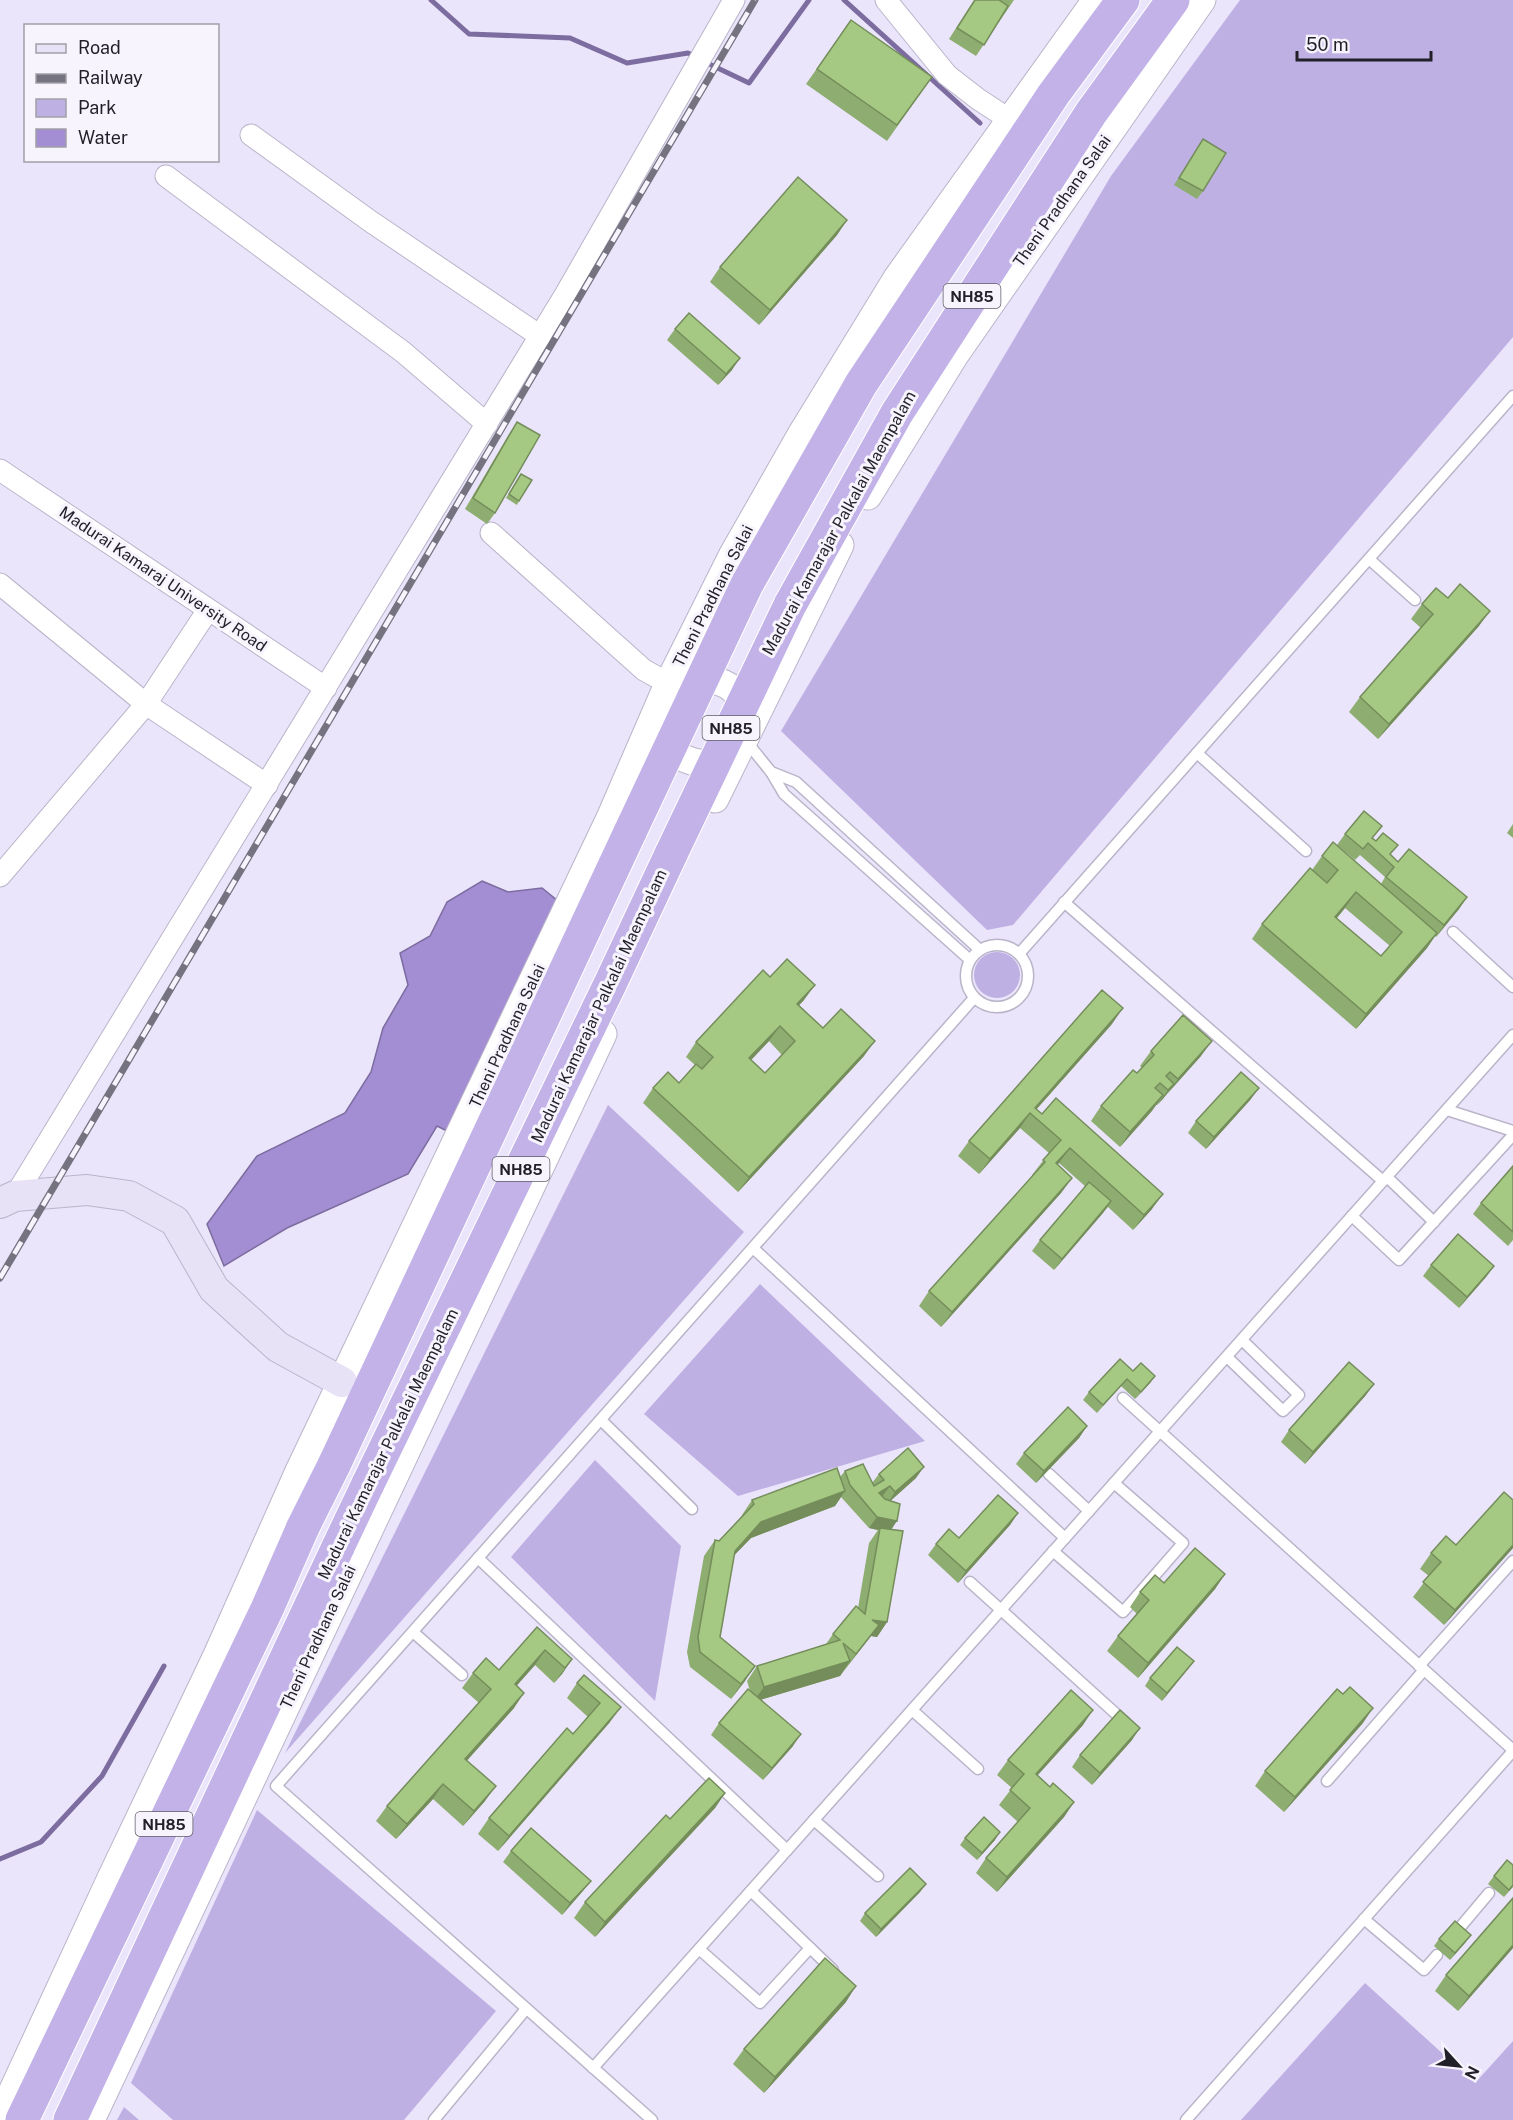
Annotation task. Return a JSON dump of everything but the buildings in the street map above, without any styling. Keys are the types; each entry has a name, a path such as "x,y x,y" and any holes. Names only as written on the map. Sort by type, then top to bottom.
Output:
{"highway":[{"name":"NH85","path":"22,2120 267,1609 303,1527 334,1466 747,584 861,384 1053,95 1123,0"},
{"name":"Madurai Kamarajar Palkalai Maempalam","path":"70,2120 339,1545 606,993 790,605 897,413 1091,113 1173,0"}],"main road":[{"path":"7,1200 87,1190 129,1196 175,1221 214,1289 278,1347 342,1382"}],"street":[{"path":"7,1200 267,785 487,424 735,0"},
{"path":"886,0 947,75 1010,120"},
{"name":"Theni Pradhana Salai","path":"0,2118 218,1653 292,1487 610,818 640,747 680,687 683,655 732,556 802,433 897,278 1096,0"},
{"name":"Theni Pradhana Salai","path":"91,2120 686,857 723,783 735,735 768,692 850,524 956,355 1202,0"},
{"path":"251,135 370,221 540,336"},
{"path":"166,176 404,352 487,424"},
{"name":"Madurai Kamaraj University Road","path":"0,470 326,688"},
{"path":"491,533 644,670 680,687 703,678 716,680 729,686 738,697 735,735 707,763 693,762 680,756 670,747 666,728 680,687"},
{"path":"0,584 146,704 267,785"},
{"path":"0,876 146,704 208,610"},
{"path":"640,747 666,728"},
{"path":"292,1487 371,1525"}],"lane":[{"path":"1019,954 1513,396"},
{"path":"1369,559 1415,600"},
{"path":"735,735 771,772 784,794 970,960"},
{"path":"1197,753 1305,851"},
{"path":"771,772 795,782 980,950"},
{"path":"1064,902 1434,1222"},
{"path":"1453,932 1513,987"},
{"path":"1001,945 1019,954 1024,961 1028,975 1022,995 1010,1004 996,1007 982,1004 974,998 966,981 967,967 970,960 980,950 1001,945"},
{"path":"652,2120 276,1786 974,998"},
{"path":"593,2068 1513,1035"},
{"path":"1352,1216 1399,1260 1513,1133 1447,1110"},
{"path":"753,1248 1065,1538"},
{"path":"1227,1357 1283,1411 1299,1395 1242,1340"},
{"path":"1123,1398 1513,1751 1186,2120"},
{"path":"601,1420 692,1509"},
{"path":"1049,1474 1089,1511"},
{"path":"1053,1551 1123,1612 1183,1543 1114,1483"},
{"path":"478,1558 787,1850"},
{"path":"1328,1781 1513,1561"},
{"path":"970,1582 1128,1725"},
{"path":"413,1632 462,1675"},
{"path":"912,1710 978,1769"},
{"path":"814,1820 878,1876"},
{"path":"750,1891 843,1979"},
{"path":"1457,1931 1489,1893"},
{"path":"1364,1919 1424,1970 1437,1954"},
{"path":"699,1949 760,2003 810,1948"},
{"path":"434,2120 526,2009"}],"green space":[{"path":"1240,0 1513,0 1513,337 1013,925 987,930 781,731 1111,176"},
{"path":"997,952 1013,959 1020,975 1013,991 997,998 981,991 974,975 981,959"},
{"path":"608,1105 744,1232 285,1753"},
{"path":"760,1284 925,1441 738,1496 644,1414"},
{"path":"595,1460 681,1546 655,1701 511,1557"},
{"path":"257,1810 496,2011 404,2120 173,2120 131,2083"},
{"path":"1365,1983 1475,2083 1513,2041 1513,2120 1241,2120"},
{"path":"124,2107 139,2120 117,2120"}],"water":[{"path":"482,881 508,892 542,888 558,901 447,1131 437,1126 408,1174 287,1228 224,1266 207,1224 257,1156 345,1113 371,1072 383,1028 408,985 400,953 430,936 447,902"}],"waterway":[{"path":"431,0 469,34 570,38 627,63 688,53 697,57"},
{"path":"705,62 749,83 809,0"},
{"path":"844,0 980,123"},
{"path":"0,1859 41,1842 102,1776 164,1666"}],"railway":[{"path":"0,1278 755,0"}]}
